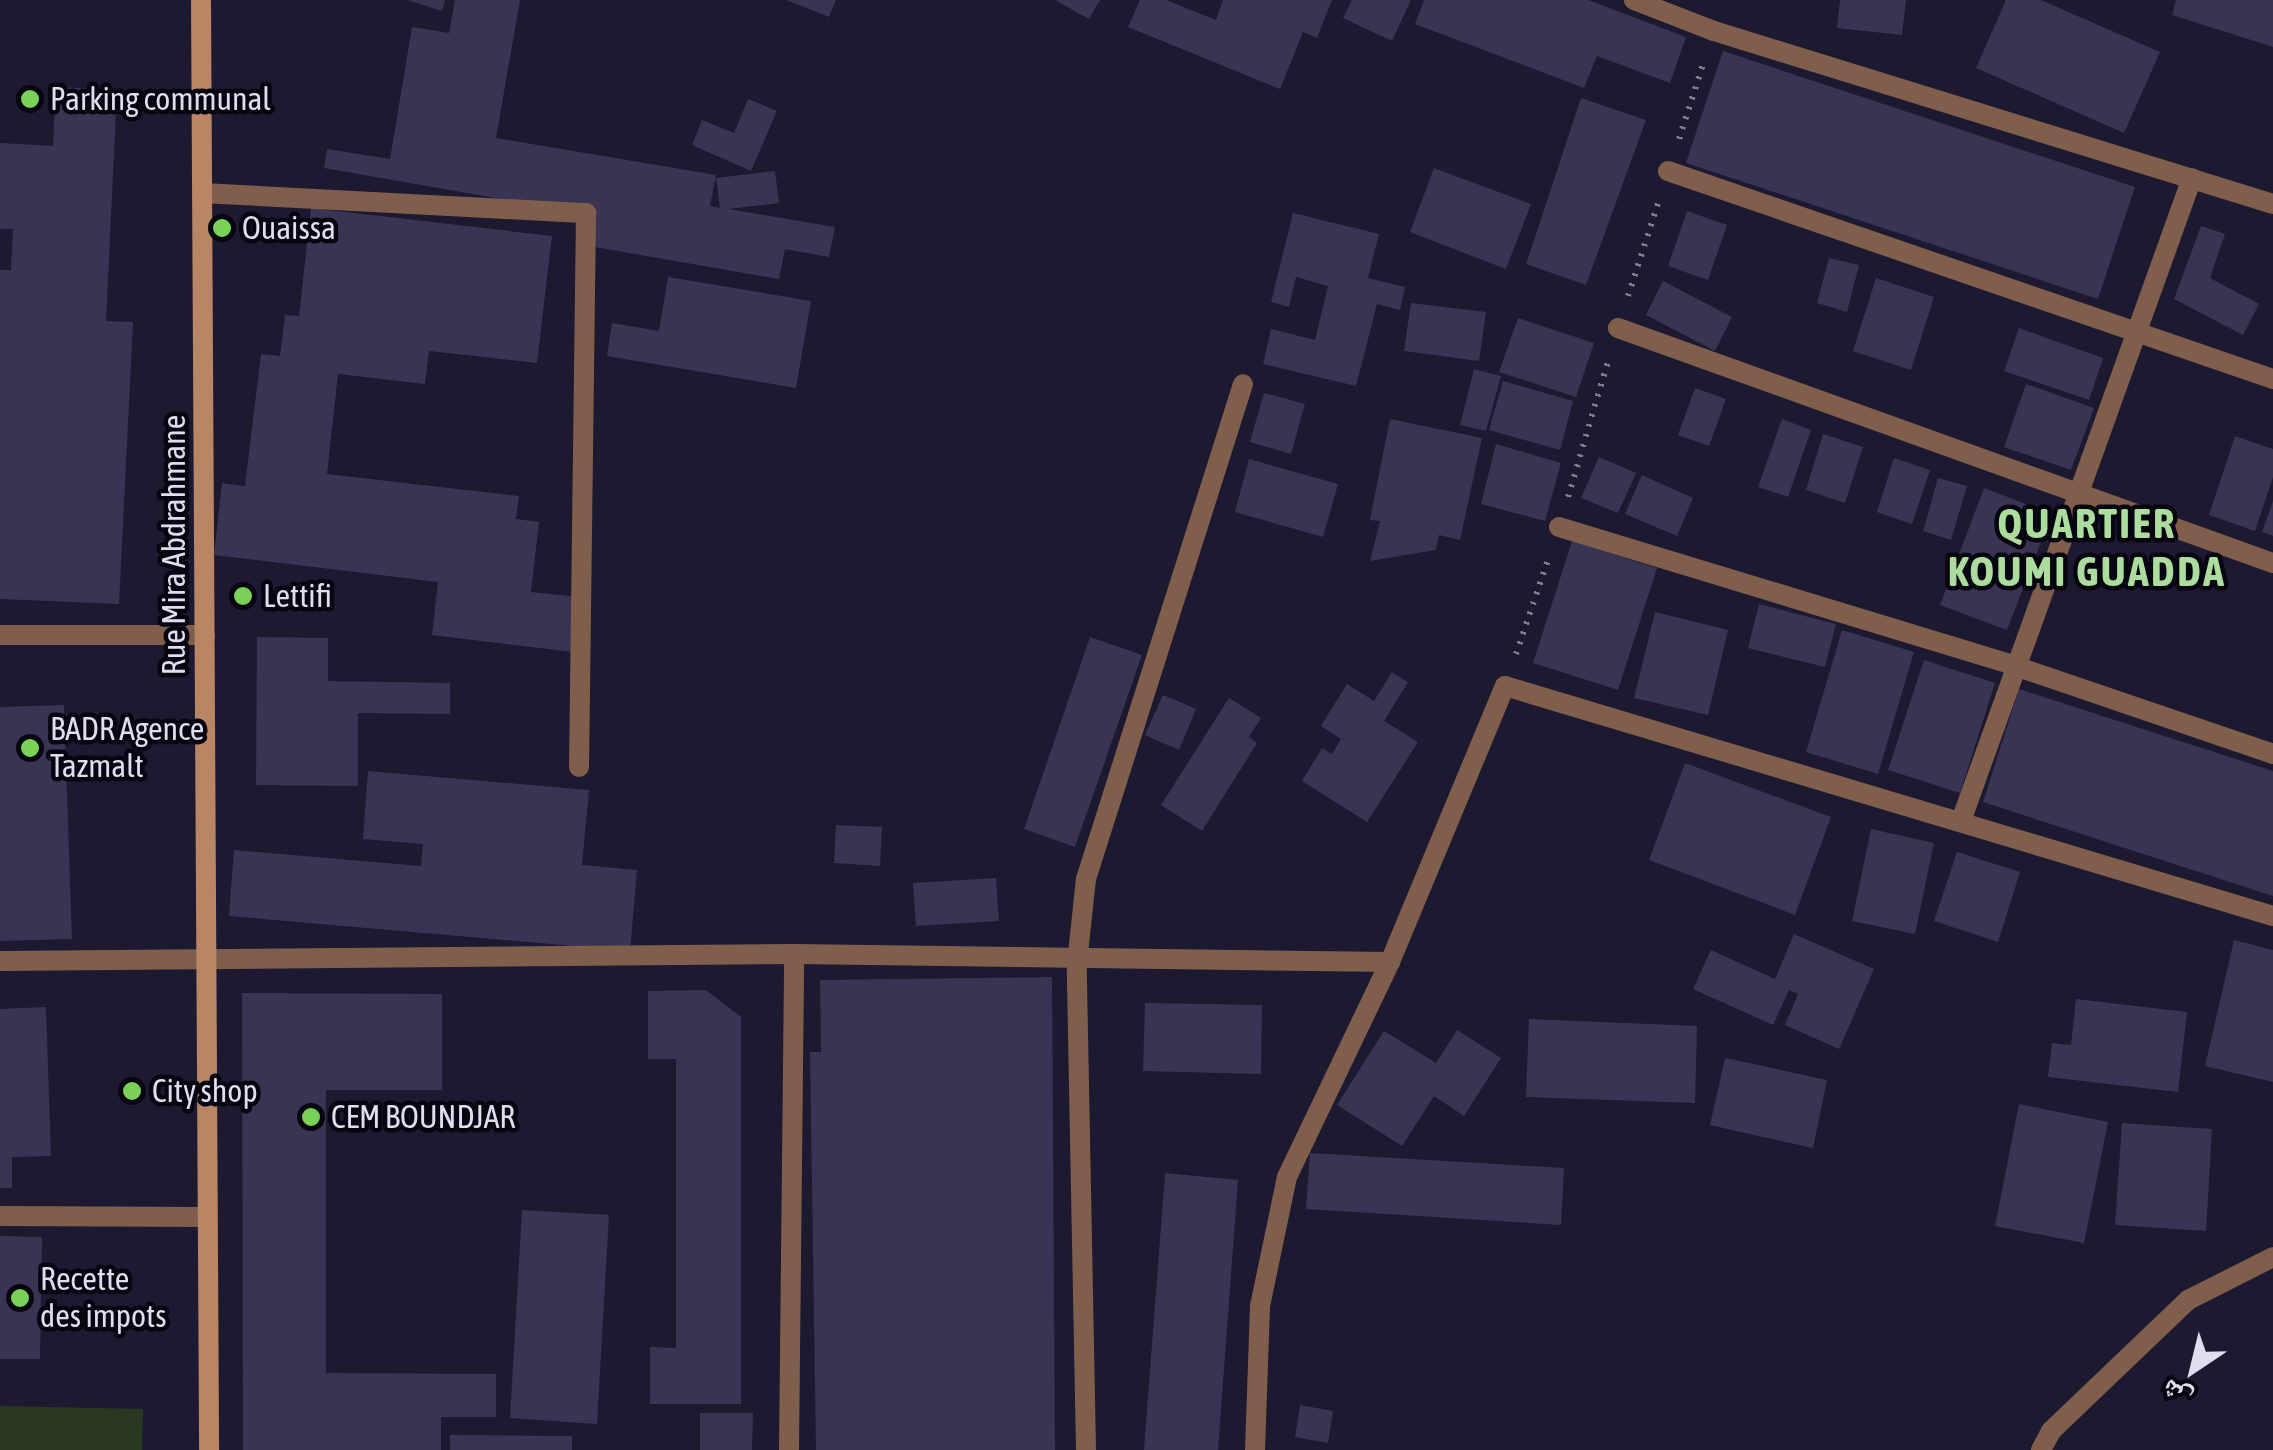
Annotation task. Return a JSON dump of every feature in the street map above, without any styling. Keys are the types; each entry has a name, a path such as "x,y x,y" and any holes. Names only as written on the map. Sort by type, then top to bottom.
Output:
{"main road":[{"name":"Rue Mira Abdrahmane","path":"201,9 209,1450"}],"street":[{"path":"201,9 215,0"},
{"path":"1634,0 1714,31 2273,204"},
{"path":"1668,170 2138,338 2273,379"},
{"path":"1960,821 2012,665 2138,338 2192,178"},
{"path":"202,193 586,213 579,767"},
{"path":"1618,328 2273,562"},
{"path":"1086,1450 1078,963 1086,879 1243,384"},
{"path":"1560,526 2012,665 2273,754"},
{"path":"0,635 205,635"},
{"path":"1255,1450 1260,1306 1287,1176 1390,962 1505,686 2273,916"},
{"path":"789,1450 794,954"},
{"path":"0,961 794,954 1078,963 1390,962"},
{"path":"0,1216 207,1217"},
{"path":"2041,1450 2051,1430 2188,1300 2273,1257"}],"green space":[{"path":"0,1406 143,1409 142,1450 0,1450"}],"building":[{"path":"408,0 445,0 442,11"},
{"path":"455,0 520,0 496,138 716,175 710,206 720,208 716,178 775,171 779,203 728,209 835,227 829,257 785,249 779,279 589,246 594,215 324,168 327,149 390,159 412,27 449,33"},
{"path":"786,0 836,0 829,17"},
{"path":"1055,0 1100,0 1089,19"},
{"path":"1140,0 1166,0 1216,20 1223,0 1332,0 1317,38 1303,32 1280,89 1128,27"},
{"path":"1352,0 1411,0 1392,41 1343,18"},
{"path":"1424,0 1588,0 1686,37 1670,83 1597,56 1584,88 1415,24"},
{"path":"1840,0 1906,0 1902,35 1837,28"},
{"path":"2006,0 2041,0 2160,52 2124,133 1976,68"},
{"path":"2176,0 2273,0 2273,47 2172,15"},
{"path":"1723,51 2135,187 2098,299 1686,163"},
{"path":"56,87 117,90 106,321 133,322 119,604 0,599 0,270 11,270 13,229 0,229 0,143 53,146"},
{"path":"1581,98 1646,120 1586,285 1526,264"},
{"path":"748,99 777,111 751,171 692,145 702,120 734,133"},
{"path":"1434,168 1531,204 1506,269 1410,232"},
{"path":"311,208 552,236 537,363 429,351 425,384 338,374 327,474 519,496 516,519 539,522 531,592 579,597 573,652 432,635 438,582 214,555 222,483 245,486 261,354 280,356 285,315 299,316"},
{"path":"1687,211 1727,225 1708,280 1668,266"},
{"path":"1293,213 1379,234 1368,278 1405,287 1400,310 1377,304 1356,386 1263,364 1271,329 1315,340 1328,286 1296,277 1289,307 1271,302"},
{"path":"2201,226 2225,234 2210,278 2259,304 2243,335 2174,299"},
{"path":"1829,258 1859,265 1847,312 1817,303"},
{"path":"668,277 811,301 796,388 607,356 612,323 659,331"},
{"path":"1876,278 1934,297 1911,370 1853,351"},
{"path":"1663,281 1732,317 1715,351 1646,315"},
{"path":"1411,303 1486,312 1479,361 1404,351"},
{"path":"1518,318 1594,343 1576,397 1499,372"},
{"path":"2019,328 2103,358 2089,400 2004,371"},
{"path":"1474,369 1501,376 1486,431 1460,425"},
{"path":"1503,381 1573,401 1560,450 1489,430"},
{"path":"2026,384 2094,408 2071,470 2004,447"},
{"path":"1695,388 1726,399 1709,446 1678,435"},
{"path":"1264,393 1305,404 1291,454 1250,442"},
{"path":"1390,419 1482,438 1460,540 1439,535 1436,550 1370,561 1380,521 1370,520"},
{"path":"1782,419 1811,430 1788,497 1758,487"},
{"path":"1823,434 1863,447 1845,503 1806,490"},
{"path":"2235,436 2273,449 2273,477 2255,531 2209,515"},
{"path":"1496,444 1561,463 1545,521 1481,504"},
{"path":"1599,457 1636,473 1618,513 1581,498"},
{"path":"1894,458 1930,470 1912,524 1877,512"},
{"path":"1249,459 1338,484 1323,537 1235,512"},
{"path":"1642,475 1693,498 1677,536 1625,514"},
{"path":"1938,478 1967,486 1951,540 1923,531"},
{"path":"1984,488 2052,514 2007,630 1940,605"},
{"path":"2273,501 2273,536 2262,532"},
{"path":"1572,541 1657,568 1618,690 1533,663"},
{"path":"1759,604 1836,624 1825,667 1748,648"},
{"path":"1655,612 1728,630 1708,715 1634,698"},
{"path":"1842,630 1914,652 1878,774 1806,752"},
{"path":"257,637 328,638 328,681 450,683 450,714 358,713 358,786 256,785"},
{"path":"1090,637 1142,655 1075,847 1024,829"},
{"path":"1924,660 1995,683 1960,793 1888,770"},
{"path":"1392,672 1408,682 1384,721 1418,742 1367,822 1302,781 1322,748 1332,754 1341,739 1321,726 1347,684 1374,701"},
{"path":"2019,689 2273,771 2273,896 1983,802"},
{"path":"1163,695 1196,709 1179,750 1145,735"},
{"path":"1229,698 1261,718 1249,737 1257,743 1202,831 1161,805"},
{"path":"64,705 72,939 0,941 0,707"},
{"path":"1685,763 1831,817 1795,915 1649,860"},
{"path":"368,771 589,790 582,865 637,870 630,951 229,916 234,850 421,866 423,844 363,839"},
{"path":"836,825 882,827 880,866 834,863"},
{"path":"1871,829 1934,843 1915,934 1852,921"},
{"path":"1957,852 2020,872 1998,942 1934,921"},
{"path":"996,878 999,921 916,926 913,883"},
{"path":"1794,934 1874,969 1839,1049 1785,1025 1798,994 1789,990 1773,1025 1693,989 1711,950 1775,979"},
{"path":"2234,940 2273,950 2273,1082 2205,1066"},
{"path":"1052,977 1055,1450 816,1450 810,1052 821,1052 820,980"},
{"path":"706,990 741,1017 741,1404 650,1404 650,1347 676,1348 676,1059 648,1059 648,991"},
{"path":"242,993 442,994 442,1090 326,1090 326,1373 496,1374 496,1417 441,1417 441,1450 243,1450"},
{"path":"2076,999 2187,1012 2178,1092 2048,1077 2052,1043 2071,1045"},
{"path":"1145,1003 1262,1005 1261,1074 1143,1071"},
{"path":"46,1007 51,1156 12,1157 12,1188 0,1188 0,1009"},
{"path":"1529,1019 1697,1026 1695,1103 1526,1097"},
{"path":"1457,1030 1501,1058 1464,1116 1434,1096 1402,1146 1337,1105 1384,1031 1436,1063"},
{"path":"1725,1058 1827,1080 1813,1148 1710,1125"},
{"path":"2019,1104 2108,1122 2084,1243 1995,1226"},
{"path":"2122,1123 2212,1129 2206,1231 2115,1225"},
{"path":"1310,1153 1564,1168 1561,1225 1306,1209"},
{"path":"1165,1173 1238,1180 1218,1450 1144,1450"},
{"path":"522,1210 609,1215 597,1424 510,1418"},
{"name":"Recette des impots","path":"0,1236 42,1237 40,1359 0,1359"},
{"path":"1300,1405 1333,1411 1328,1443 1295,1437"},
{"path":"700,1413 753,1413 752,1450 700,1450"},
{"path":"450,1435 572,1436 572,1450 450,1450"}],"place":[{"name":"Parking communal","path":"30,99"},
{"name":"Ouaissa","path":"222,228"},
{"name":"Lettifi","path":"243,596"},
{"name":"BADR Agence Tazmalt","path":"30,748"},
{"name":"City shop","path":"132,1091"},
{"name":"CEM BOUNDJAR","path":"311,1117"},
{"name":"Recette des impots","path":"20,1298"}],"district":[{"name":"QUARTIER KOUMI GUADDA","path":"2087,547"}]}
